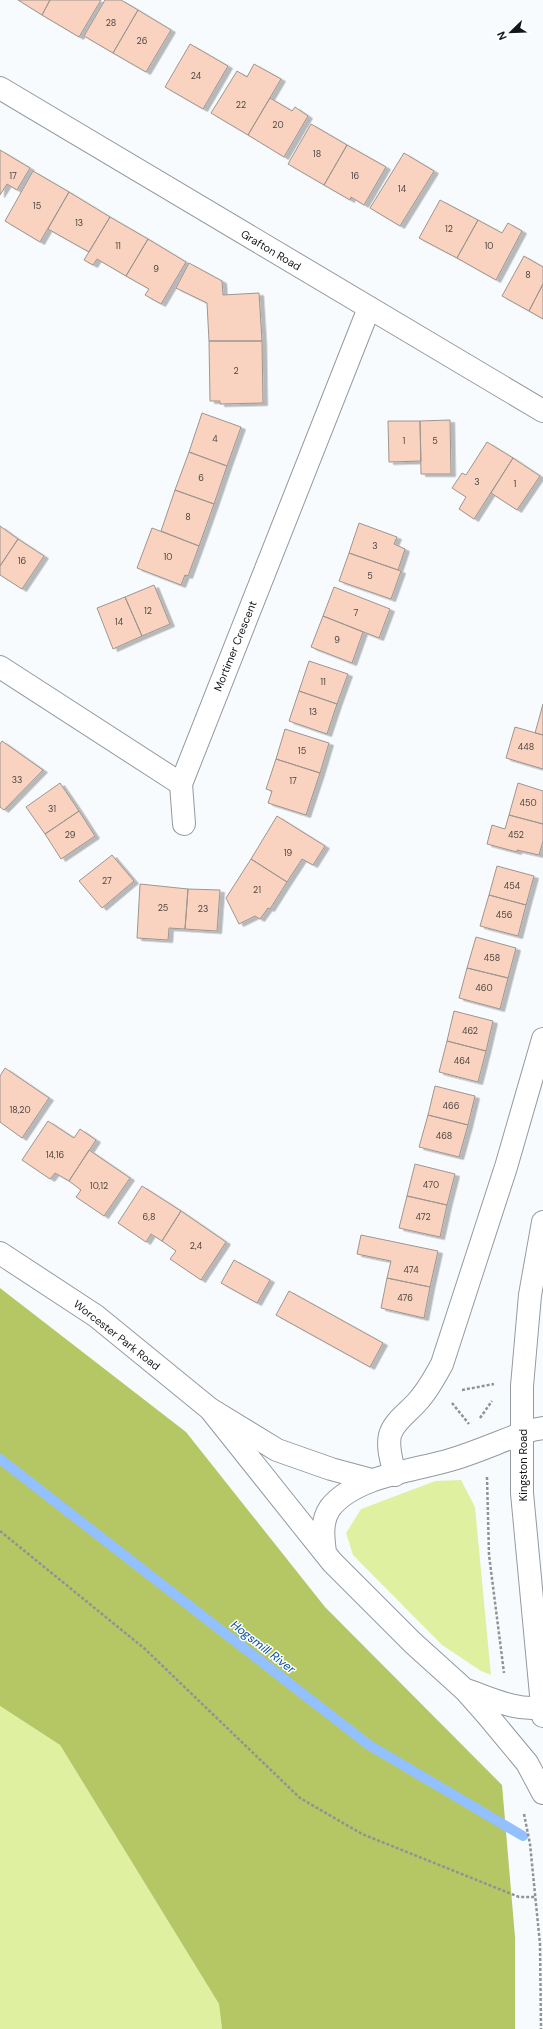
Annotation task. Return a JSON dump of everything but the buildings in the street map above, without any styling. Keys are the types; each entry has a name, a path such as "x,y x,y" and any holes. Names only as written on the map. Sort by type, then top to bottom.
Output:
{"main road":[{"name":"Grafton Road","path":"0,88 543,411"},
{"name":"Mortimer Crescent","path":"181,784 369,308"},
{"path":"0,667 181,784 184,824"},
{"path":"395,1475 389,1448 390,1434 398,1421 418,1401 431,1384 442,1364 506,1167 543,1039"},
{"name":"Kingston Road","path":"543,1222 530,1295 522,1386 522,1493 543,1710"},
{"name":"Worcester Park Road","path":"0,1253 96,1316 210,1409"},
{"path":"210,1409 277,1450 331,1469 372,1480"},
{"path":"210,1409 326,1552 332,1562 413,1643 465,1690 527,1763 543,1793"},
{"path":"326,1552 323,1537 324,1520 330,1508 347,1493 372,1480 451,1460 522,1433 543,1428"},
{"path":"465,1690 509,1705 543,1710"}],"path":[{"path":"494,1391 494,1384 499,1384"},
{"path":"448,1398 471,1427"},
{"path":"476,1422 487,1411 493,1398"},
{"path":"487,1474 489,1555 505,1676"},
{"path":"0,1531 145,1649 300,1798 362,1834 519,1897 536,1897"},
{"path":"523,1811 536,1897 540,1944 540,2029"}],"green space":[{"path":"0,1288 186,1432 325,1607 502,1785 515,1937 515,2029 222,2029 219,2004 60,1745 0,1706"},
{"path":"461,1480 475,1507 491,1675 481,1671 442,1645 353,1555 346,1533 361,1509 435,1481"},
{"path":"0,1706 60,1745 219,2004 222,2029 0,2029"}],"waterway":[{"name":"Hogsmill River","path":"0,1459 369,1745 523,1836"}]}
